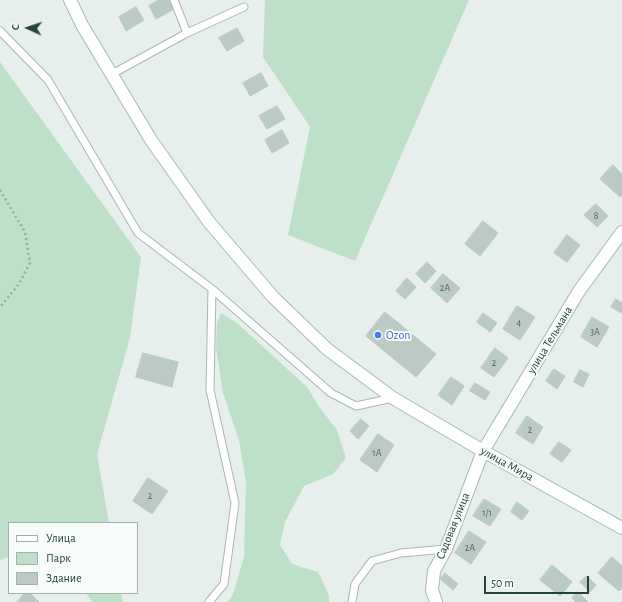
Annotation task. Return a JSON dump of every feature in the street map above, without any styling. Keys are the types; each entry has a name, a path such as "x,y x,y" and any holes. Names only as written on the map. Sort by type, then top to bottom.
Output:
{"main road":[{"name":"улица Мира","path":"70,0 82,25 151,140 209,222 273,297 326,349 393,398 483,451 622,528"},
{"name":"улица Тельмана","path":"483,451 579,291 622,232"},
{"name":"Садовая улица","path":"436,602 432,590 434,571 446,549 483,451"}],"lane":[{"path":"174,0 188,33"},
{"path":"112,74 188,33 244,7"},
{"path":"0,31 48,80 138,233 212,289 331,393 356,406 393,398"},
{"path":"209,602 224,584 235,503 210,390 212,289"},
{"path":"352,602 355,584 372,561 401,552 446,549"}],"path":[{"path":"0,190 24,232 30,263 19,284 0,307"}],"green space":[{"path":"265,0 469,0 355,261 288,235 310,127 263,57"},
{"path":"0,62 141,257 130,338 97,454 109,522 8,522 8,557 0,560"},
{"path":"221,313 237,323 307,387 320,408 337,430 346,458 333,474 304,486 285,522 280,545 292,564 318,572 329,595 329,602 228,602 233,594 244,557 246,482 239,440 223,393 216,348 217,323"},
{"path":"87,594 121,594 123,602 92,602"}],"building":[{"path":"159,0 169,0 174,9 156,19 149,6"},
{"path":"136,7 144,20 126,31 119,17"},
{"path":"237,28 244,41 227,51 219,38"},
{"path":"261,73 268,86 250,96 243,83"},
{"path":"277,106 285,119 267,129 259,116"},
{"path":"282,130 289,143 272,153 265,140"},
{"path":"613,165 622,174 622,195 620,197 600,179"},
{"path":"596,204 608,216 597,227 584,215"},
{"path":"483,221 498,233 480,256 465,244"},
{"path":"567,235 580,245 567,262 554,253"},
{"path":"427,262 436,271 425,283 416,274"},
{"path":"443,274 460,288 447,303 431,288"},
{"path":"407,278 416,287 405,299 396,291"},
{"path":"616,299 622,303 622,313 611,307"},
{"path":"517,306 535,317 520,340 503,329"},
{"path":"385,312 436,354 416,377 366,336"},
{"path":"483,313 497,323 490,332 477,322"},
{"path":"592,317 609,327 597,347 581,337"},
{"path":"495,348 508,358 494,377 481,368"},
{"path":"143,353 178,362 172,387 136,377"},
{"path":"554,369 565,376 557,389 546,381"},
{"path":"580,370 589,374 583,387 574,382"},
{"path":"451,377 464,386 452,405 438,395"},
{"path":"475,383 490,392 485,400 470,391"},
{"path":"527,416 543,427 533,444 516,433"},
{"path":"361,419 369,426 358,439 350,431"},
{"path":"378,434 394,445 377,472 360,460"},
{"path":"559,442 571,450 562,462 550,454"},
{"path":"148,478 168,491 152,514 133,501"},
{"path":"484,499 501,509 490,526 473,516"},
{"path":"517,502 529,511 522,520 511,512"},
{"path":"469,531 486,542 471,564 455,553"},
{"path":"612,557 622,566 622,588 619,591 598,573"},
{"path":"552,565 572,582 560,596 540,580"},
{"path":"445,573 458,584 453,590 440,579"},
{"path":"587,576 596,585 590,592 580,582"},
{"path":"578,592 588,602 576,602 572,598"},
{"path":"24,594 31,594 39,602 17,602"}],"place":[{"name":"Ozon","path":"378,335"}]}
